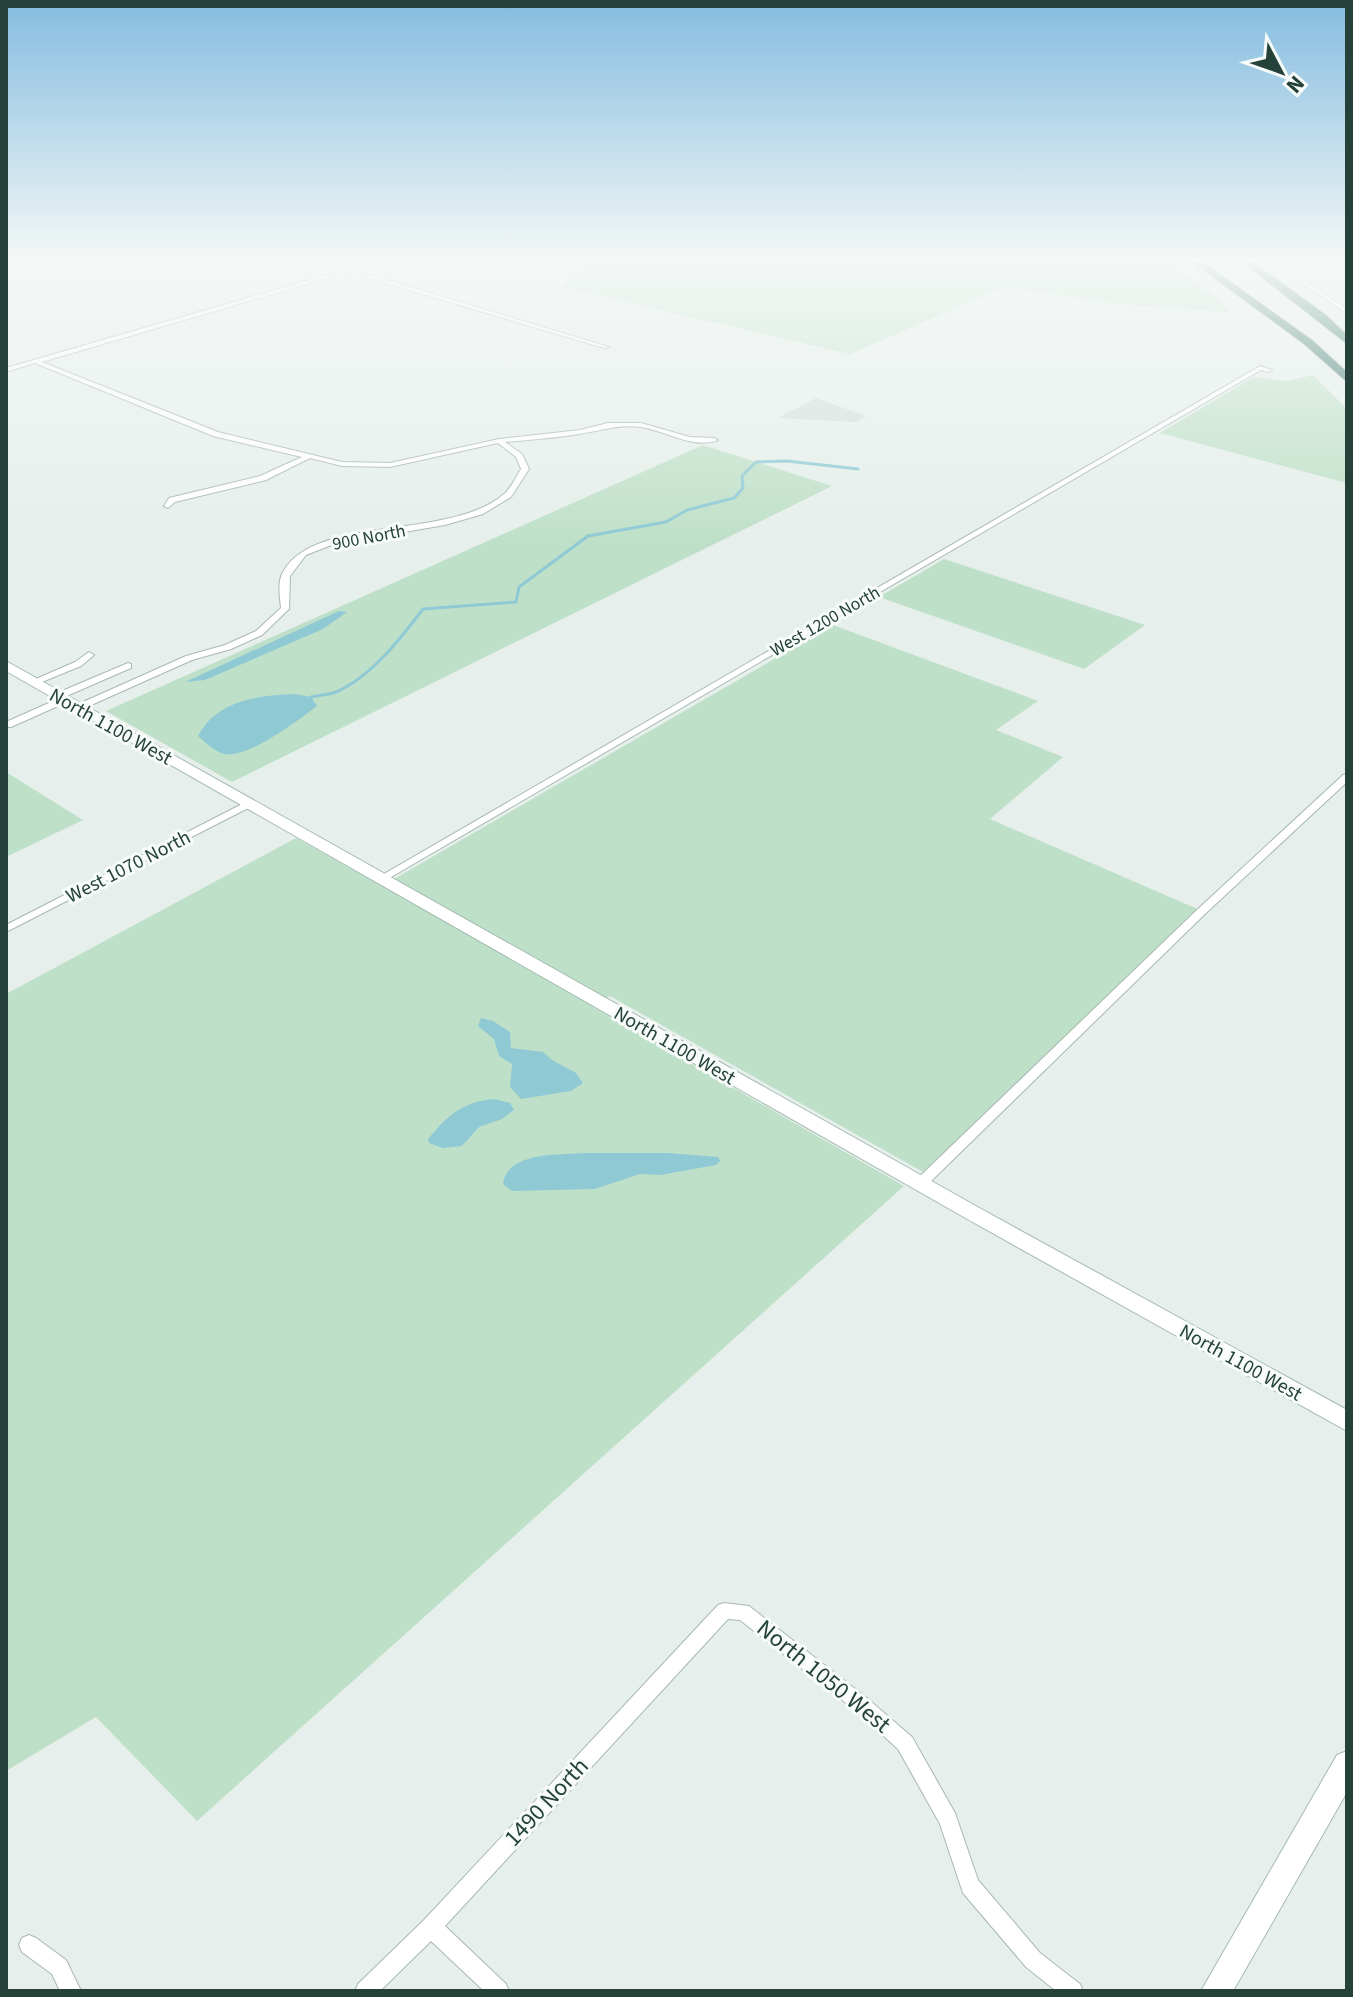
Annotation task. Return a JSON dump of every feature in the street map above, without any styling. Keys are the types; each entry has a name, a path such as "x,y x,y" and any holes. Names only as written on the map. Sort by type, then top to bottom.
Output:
{"highway":[{"path":"1322,355 1347,378"}],"street":[{"path":"6,370 55,355"},
{"path":"35,361 216,434 342,464 390,465 499,441 580,432 608,425 641,425 690,439 714,440"},
{"name":"West 1200 North","path":"382,878 1260,368 1269,370"},
{"name":"900 North","path":"66,701 228,647 259,633 285,609 285,577 289,568 319,546 463,518 506,497 520,485 525,469 519,456 499,441"},
{"path":"168,506 172,500 263,478 309,456"},
{"path":"34,682 78,664 89,655"},
{"path":"8,725 66,701 128,666"},
{"name":"North 1100 West","path":"8,668 920,1184 1347,1421"},
{"path":"920,1184 1202,911 1347,777"},
{"name":"West 1070 North","path":"6,929 250,803"},
{"name":"1490 North","path":"365,1991 431,1927 724,1611"},
{"name":"North 1050 West","path":"724,1611 743,1612 862,1705 905,1743 948,1820 970,1886 1033,1960 1073,1991"},
{"path":"1216,1991 1347,1765"},
{"path":"431,1927 499,1991"},
{"path":"29,1945 59,1967 71,1991"}],"shaded area":[{"path":"816,398 866,416 856,422 778,418"}],"green space":[{"path":"1313,375 1347,409 1347,483 1160,433 1254,377 1288,381"},
{"path":"703,445 832,486 232,782 106,711"},
{"path":"944,559 1145,625 1084,669 879,597"},
{"path":"833,625 1038,701 996,730 1063,757 990,819 1202,911 923,1172 610,996 593,1007 904,1186 197,1821 96,1717 6,1771 6,994 296,838 382,886"},
{"path":"6,772 83,820 6,857"}],"water":[{"path":"339,611 347,612 323,629 205,680 185,682"},
{"path":"295,694 311,697 317,706 259,745 235,754 225,754 198,736 216,714 228,707 253,698"},
{"path":"481,1018 493,1021 510,1032 511,1048 543,1052 576,1073 583,1083 571,1091 521,1099 510,1087 512,1064 499,1056 494,1039 478,1026"},
{"path":"494,1099 510,1103 514,1110 502,1119 479,1127 462,1146 443,1148 429,1143 428,1139 455,1112"},
{"path":"585,1153 668,1153 718,1157 720,1161 716,1165 660,1175 640,1174 595,1189 512,1191 503,1184 507,1173 524,1160"}],"waterway":[{"path":"311,697 336,692 361,677 395,644 423,609 516,602 519,587 588,536 666,522 687,510 734,498 743,488 742,476 756,462 787,461 858,469"}]}
